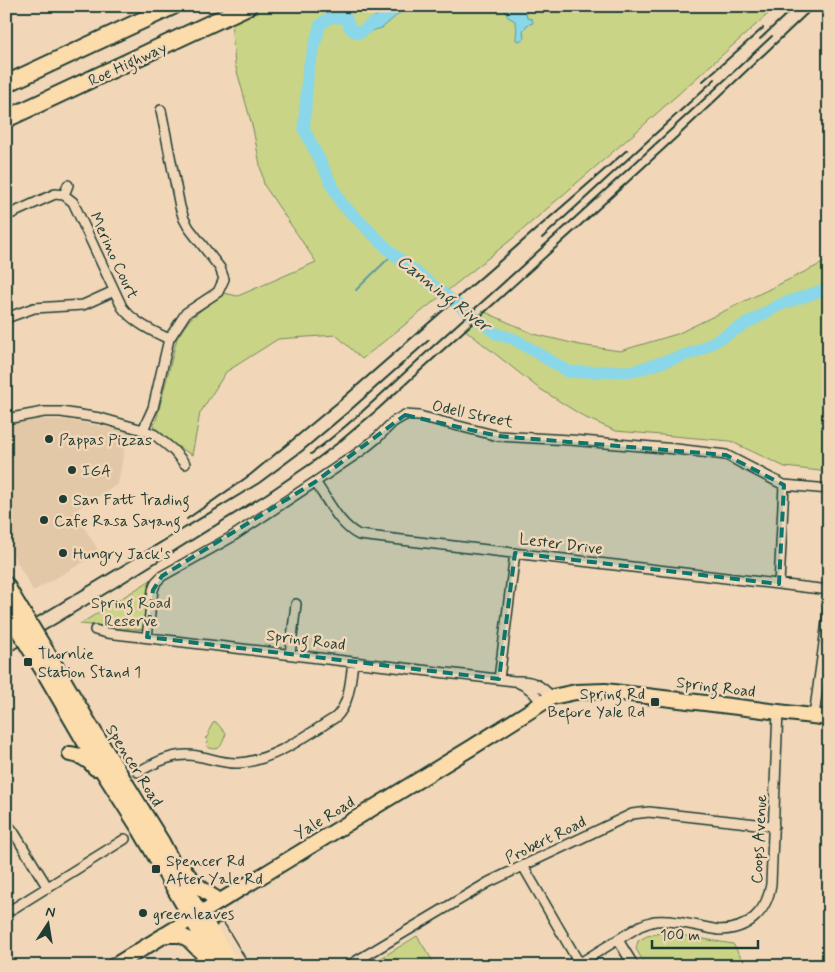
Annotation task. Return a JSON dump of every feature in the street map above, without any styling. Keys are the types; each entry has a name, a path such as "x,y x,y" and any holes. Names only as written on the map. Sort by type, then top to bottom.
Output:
{"highway":[{"name":"Roe Highway","path":"6,84 173,6"},
{"name":"Roe Highway","path":"6,119 248,6"}],"main road":[{"name":"Spencer Road","path":"6,584 12,606 50,671 90,753 196,916 232,966"},
{"name":"Spencer Road","path":"50,671 90,726 162,842 190,896 196,916 219,966"},
{"name":"Spring Road","path":"547,700 576,692 605,691 829,718"},
{"name":"Yale Road","path":"114,966 547,700"},
{"path":"70,754 78,755 92,764 121,807 130,814"},
{"path":"162,842 177,856 184,870 194,883 220,901"},
{"path":"164,935 180,935 188,939 208,958 213,966"}],"street":[{"path":"143,430 153,408 169,339 186,313 218,292 224,279 220,268 184,219 161,110"},
{"path":"6,216 55,194 64,195 68,185"},
{"name":"Merino Court","path":"64,195 73,202 122,307 131,318 169,339"},
{"path":"6,318 34,308 83,305 114,292"},
{"path":"6,419 44,412 61,412 100,418 155,435 173,450 184,464"},
{"name":"Odell Street","path":"147,637 153,590 156,582 162,576 230,538 315,482 361,451 393,422 405,415 418,416 498,436 570,440 726,455 784,485"},
{"name":"Lester Drive","path":"315,482 343,523 359,535 829,590"},
{"path":"778,584 784,485 829,489"},
{"path":"499,679 514,553"},
{"path":"290,654 296,604"},
{"path":"814,716 829,607"},
{"name":"Spring Road","path":"95,630 107,633 514,681 526,680 539,685 547,700"},
{"path":"138,772 156,762 176,756 194,756 238,763 258,760 279,752 336,717 342,711 347,700 353,662"},
{"name":"Coops Avenue","path":"577,964 640,926 655,921 670,921 727,930 750,921 760,912 769,896 771,884 778,711"},
{"name":"Probert Road","path":"348,966 474,891 623,817 638,812 774,826"},
{"path":"6,823 13,831 48,888"},
{"path":"6,913 125,839"},
{"path":"523,866 577,964"},
{"path":"221,928 244,966"},
{"path":"618,940 634,966"}],"highlighted area":[{"path":"405,415 498,436 726,455 784,485 779,584 515,553 499,679 147,637 153,590 162,576 315,482"}],"shaded area":[{"path":"30,419 67,420 128,431 118,484 74,511 100,553 33,591 6,542 6,426"}],"green space":[{"path":"263,6 777,6 512,239 362,359 336,335 278,339 226,372 200,413 192,455 175,445 153,426 156,421 177,338 190,319 223,293 238,296 316,262 264,185 253,129 235,64 231,21"},
{"path":"829,260 829,472 785,467 730,441 616,431 586,418 537,387 464,329 483,311 534,334 580,345 620,351 677,334"},
{"name":"Spring Road Reserve","path":"154,578 145,630 80,624"},
{"path":"216,722 226,734 220,746 212,749 207,747 208,740 205,738 209,736 208,732 213,723"},
{"path":"660,933 733,944 746,966 646,966 636,949 638,941 647,936"},
{"path":"417,936 436,966 368,966"}],"water":[{"path":"390,6 408,6 382,28 360,33 366,23"},
{"path":"502,6 522,6 525,8 527,18 532,19 533,23 527,25 523,31 524,38 519,41 516,40 517,28 515,21 508,17"}],"waterway":[{"name":"Canning River","path":"373,23 360,33 350,28 346,18 330,17 320,25 308,70 304,129 341,203 393,254 497,334 514,339 569,372 634,371 698,351 779,305 829,288"},
{"path":"356,290 393,254"}],"railway":[{"path":"760,39 795,6"},
{"path":"6,654 266,494 339,442 378,409 677,137 815,6"},
{"path":"703,81 763,28"},
{"path":"311,454 365,409 772,36"},
{"path":"542,238 715,79"},
{"path":"187,519 250,475 337,403 627,150"},
{"path":"6,636 259,483 302,451 429,340"}],"place":[{"name":"Pappas Pizzas","path":"49,439"},
{"name":"IGA","path":"72,470"},
{"name":"San Fatt Trading","path":"63,499"},
{"name":"Cafe Rasa Sayang","path":"44,520"},
{"name":"Hungry Jack's","path":"63,553"},
{"name":"Thornlie Station Stand 1","path":"28,662"},
{"name":"Spring Rd Before Yale Rd","path":"655,702"},
{"name":"Spencer Rd After Yale Rd","path":"156,869"},
{"name":"greenleaves","path":"143,913"}]}
